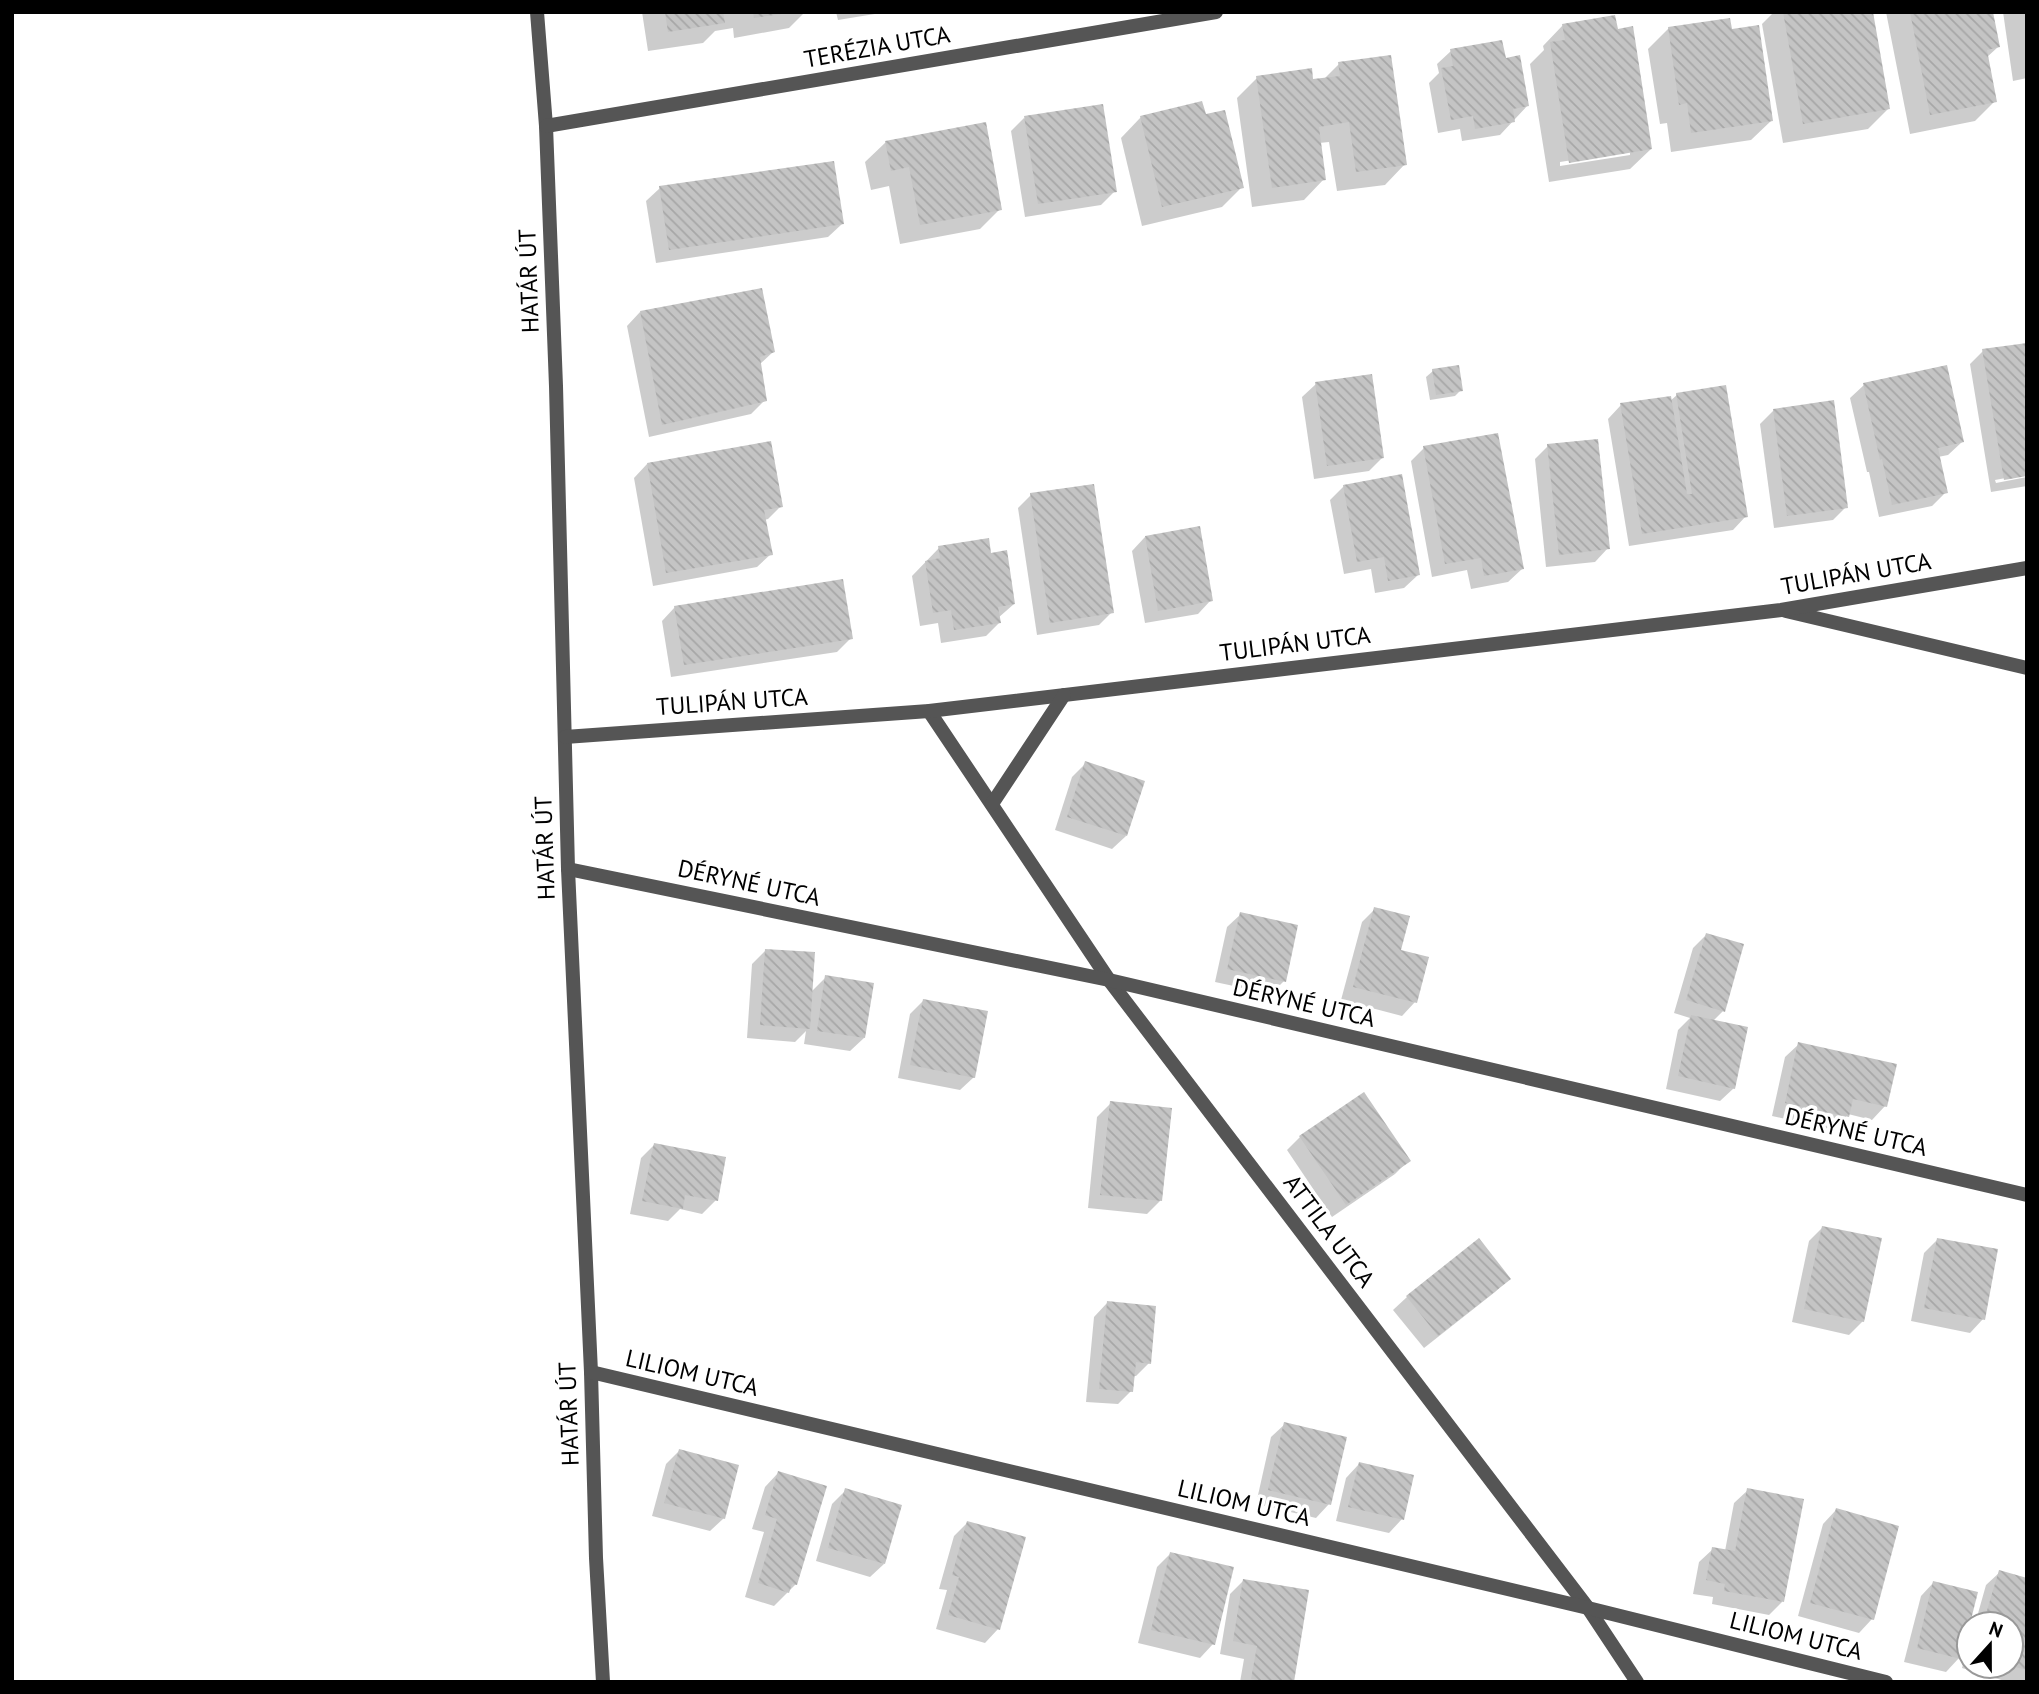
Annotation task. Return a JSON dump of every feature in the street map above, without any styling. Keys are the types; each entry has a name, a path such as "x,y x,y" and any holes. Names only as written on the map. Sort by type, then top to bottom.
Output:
{"street":[{"name":"HATÁR ÚT","path":"537,12 546,126 556,386 568,869 603,1682"},
{"name":"TERÉZIA UTCA","path":"546,126 1216,12"},
{"name":"TULIPÁN UTCA","path":"565,737 929,711 1781,610 2027,568"},
{"path":"1781,610 2027,668"},
{"path":"992,804 1064,695"},
{"name":"ATTILA UTCA","path":"929,711 1109,980 1588,1608 1637,1682"},
{"name":"DÉRYNÉ UTCA","path":"568,869 1109,980 2027,1195"},
{"name":"LILIOM UTCA","path":"591,1372 1588,1608 1886,1682"}],"building":[{"path":"665,12 723,12 725,23 668,32"},
{"path":"753,12 781,12 781,14 754,18"},
{"path":"1783,12 1873,12 1890,109 1803,124"},
{"path":"1910,12 1993,12 2000,47 1987,50 1997,102 1930,115"},
{"path":"1615,15 1618,29 1633,26 1652,149 1569,163 1550,42 1565,40 1562,24"},
{"path":"1730,18 1732,29 1759,25 1773,121 1691,133 1687,103 1679,105 1668,27"},
{"path":"1502,40 1506,58 1520,55 1529,106 1513,109 1515,122 1475,129 1473,116 1451,120 1441,68 1453,66 1450,49"},
{"path":"1391,55 1407,165 1356,172 1349,122 1319,127 1326,180 1272,188 1256,76 1312,68 1313,79 1340,76 1338,62"},
{"path":"1202,101 1206,114 1225,110 1244,188 1162,207 1140,116"},
{"path":"1103,104 1117,192 1038,204 1024,116"},
{"path":"986,122 1002,210 920,225 909,167 891,171 885,141"},
{"path":"834,161 844,224 669,250 659,186"},
{"path":"762,288 775,352 760,357 767,401 662,425 640,311"},
{"path":"2027,343 2027,476 2004,480 1982,349"},
{"path":"1459,365 1463,391 1436,395 1432,369"},
{"path":"1947,365 1964,442 1938,448 1948,493 1892,505 1863,383"},
{"path":"1372,374 1384,458 1327,466 1315,382"},
{"path":"1726,385 1748,517 1642,534 1620,403 1671,396 1687,494 1692,494 1676,393"},
{"path":"1834,400 1848,508 1787,516 1773,409"},
{"path":"1498,433 1524,569 1484,576 1481,558 1445,564 1423,446"},
{"path":"1598,439 1610,549 1559,555 1547,444"},
{"path":"771,441 783,507 764,510 773,555 666,573 647,463"},
{"path":"1402,474 1420,575 1388,581 1384,557 1357,562 1343,485"},
{"path":"1094,484 1114,613 1050,623 1030,493"},
{"path":"1200,526 1213,601 1158,611 1145,536"},
{"path":"989,538 991,553 1007,550 1015,604 998,607 1001,623 954,630 951,610 933,613 925,561 940,558 938,546"},
{"path":"843,579 853,639 684,665 674,606"},
{"path":"1085,761 1145,781 1127,836 1067,817"},
{"path":"1374,907 1410,916 1401,950 1429,957 1417,1003 1353,987"},
{"path":"1240,912 1298,925 1286,982 1227,969"},
{"path":"1706,933 1744,944 1725,1012 1686,1000"},
{"path":"765,949 815,952 810,1029 760,1025"},
{"path":"825,975 874,983 865,1038 817,1031"},
{"path":"923,999 988,1011 975,1078 910,1065"},
{"path":"1691,1015 1748,1027 1735,1089 1678,1076"},
{"path":"1798,1042 1897,1064 1887,1107 1853,1099 1849,1117 1785,1103"},
{"path":"1364,1092 1411,1161 1346,1205 1299,1136"},
{"path":"1110,1101 1172,1108 1162,1201 1100,1195"},
{"path":"654,1143 726,1157 718,1201 685,1195 683,1209 642,1201"},
{"path":"1822,1226 1882,1238 1864,1322 1804,1309"},
{"path":"1479,1238 1511,1279 1438,1336 1406,1296"},
{"path":"1937,1238 1998,1249 1985,1320 1924,1308"},
{"path":"1107,1301 1156,1306 1151,1364 1136,1362 1133,1392 1099,1389"},
{"path":"1284,1422 1347,1437 1331,1505 1268,1490"},
{"path":"679,1449 739,1465 725,1519 664,1503"},
{"path":"1359,1462 1414,1475 1404,1520 1348,1507"},
{"path":"778,1471 827,1486 797,1585 792,1584 789,1593 758,1583 777,1519 765,1515"},
{"path":"845,1488 902,1505 885,1564 828,1548"},
{"path":"1747,1488 1804,1499 1784,1602 1724,1591 1725,1584 1706,1580 1712,1547 1735,1551"},
{"path":"1836,1508 1899,1526 1874,1620 1810,1603"},
{"path":"967,1521 1026,1537 1000,1630 948,1615 959,1577 952,1575"},
{"path":"1170,1552 1234,1567 1215,1645 1151,1630"},
{"path":"1999,1570 2027,1578 2027,1670 2025,1610 1987,1610"},
{"path":"1243,1579 1309,1590 1294,1682 1251,1679 1257,1646 1233,1641"},
{"path":"1933,1581 1978,1592 1973,1610 1955,1610 1955,1658 1917,1648"}]}
